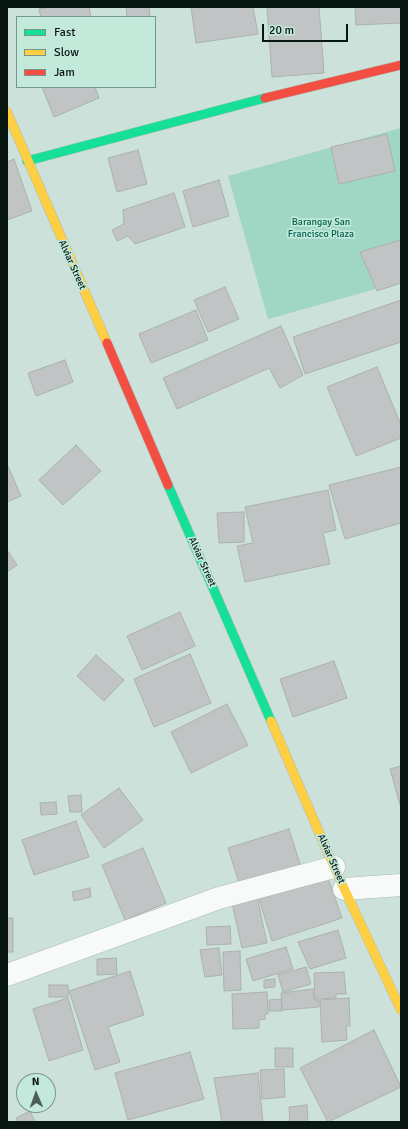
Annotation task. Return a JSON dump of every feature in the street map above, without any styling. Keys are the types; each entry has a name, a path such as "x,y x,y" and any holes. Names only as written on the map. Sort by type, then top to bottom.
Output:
{"street":[{"path":"18,152 401,65"},
{"name":"Alviar Street","path":"7,112 18,152 237,641 334,867 401,1010"},
{"path":"7,975 213,900 334,867"},
{"path":"344,889 401,885"}],"green space":[{"name":"Barangay San Francisco Plaza","path":"401,128 401,282 268,319 228,176"}],"building":[{"path":"49,7 89,7 91,16 41,16 39,9"},
{"path":"126,7 149,7 150,16 127,16"},
{"path":"191,7 253,7 258,34 196,43"},
{"path":"267,7 319,7 324,73 272,77"},
{"path":"355,7 401,7 401,23 356,25"},
{"path":"42,88 95,88 99,98 54,117"},
{"path":"387,134 395,171 339,184 331,147"},
{"path":"138,150 147,184 117,192 108,158"},
{"path":"14,159 32,211 7,220 7,162"},
{"path":"219,180 229,216 193,227 183,191"},
{"path":"174,193 185,227 135,244 128,236 117,241 112,230 124,224 123,210"},
{"path":"401,240 401,283 377,291 360,252"},
{"path":"225,287 239,319 208,332 194,300"},
{"path":"401,300 401,342 305,374 293,337"},
{"path":"196,310 208,340 151,363 139,334"},
{"path":"281,326 303,375 280,388 269,368 177,409 163,378"},
{"path":"65,360 73,382 36,396 28,373"},
{"path":"377,367 401,425 401,438 356,456 327,387"},
{"path":"76,445 101,471 63,505 39,480"},
{"path":"7,464 21,496 7,502"},
{"path":"401,467 401,523 345,539 329,485"},
{"path":"328,490 336,530 323,533 330,564 245,582 237,546 253,543 245,507"},
{"path":"244,512 244,542 219,543 217,513"},
{"path":"7,550 17,565 7,572"},
{"path":"180,612 195,646 142,670 127,636"},
{"path":"190,654 211,703 154,727 134,679"},
{"path":"96,655 124,680 104,701 77,676"},
{"path":"334,661 347,698 293,717 280,679"},
{"path":"227,704 248,745 191,773 171,732"},
{"path":"401,766 401,808 390,769"},
{"path":"119,788 143,820 104,848 81,815"},
{"path":"81,795 82,812 70,812 68,796"},
{"path":"56,802 57,814 41,815 40,803"},
{"path":"76,821 89,857 34,875 22,840"},
{"path":"289,829 302,870 241,889 228,848"},
{"path":"143,848 166,903 125,920 102,865"},
{"path":"327,875 342,918 272,941 258,896"},
{"path":"90,888 91,897 74,901 72,892"},
{"path":"257,897 267,943 242,948 232,903"},
{"path":"7,918 13,918 13,952 7,952"},
{"path":"230,926 231,944 207,945 206,927"},
{"path":"338,930 346,958 310,969 298,942"},
{"path":"286,947 293,969 253,981 246,959"},
{"path":"219,948 222,975 205,977 200,950"},
{"path":"240,951 241,990 224,991 223,952"},
{"path":"116,958 117,974 97,975 97,959"},
{"path":"306,967 311,984 283,992 278,975"},
{"path":"130,971 144,1015 108,1027 120,1062 95,1070 69,991"},
{"path":"344,972 346,994 336,994 336,998 315,999 314,973"},
{"path":"275,979 275,987 264,988 264,980"},
{"path":"49,985 68,985 68,997 49,997"},
{"path":"313,989 314,1000 319,1000 319,1007 282,1010 281,993"},
{"path":"267,992 268,1014 265,1014 265,1019 259,1020 259,1028 233,1029 232,994"},
{"path":"68,998 83,1050 49,1061 33,1009"},
{"path":"349,998 350,1026 346,1026 347,1040 322,1042 320,1000"},
{"path":"281,999 282,1011 269,1011 269,1000"},
{"path":"374,1030 401,1087 328,1122 300,1068"},
{"path":"275,1048 293,1048 293,1067 275,1067"},
{"path":"190,1052 204,1099 128,1120 115,1073"},
{"path":"284,1069 285,1097 262,1099 260,1070"},
{"path":"258,1073 263,1122 222,1122 214,1078"},
{"path":"307,1105 308,1122 290,1122 289,1107"},
{"path":"26,1113 31,1113 35,1122 17,1122 16,1118"}],"traffic: fast":[{"path":"27,161 265,98"},
{"path":"168,485 271,721"}],"traffic: slow":[{"path":"7,112 107,343"},
{"path":"271,721 334,867 401,1010"}],"traffic: jam":[{"path":"265,98 401,65"},
{"path":"107,343 168,485"}]}
